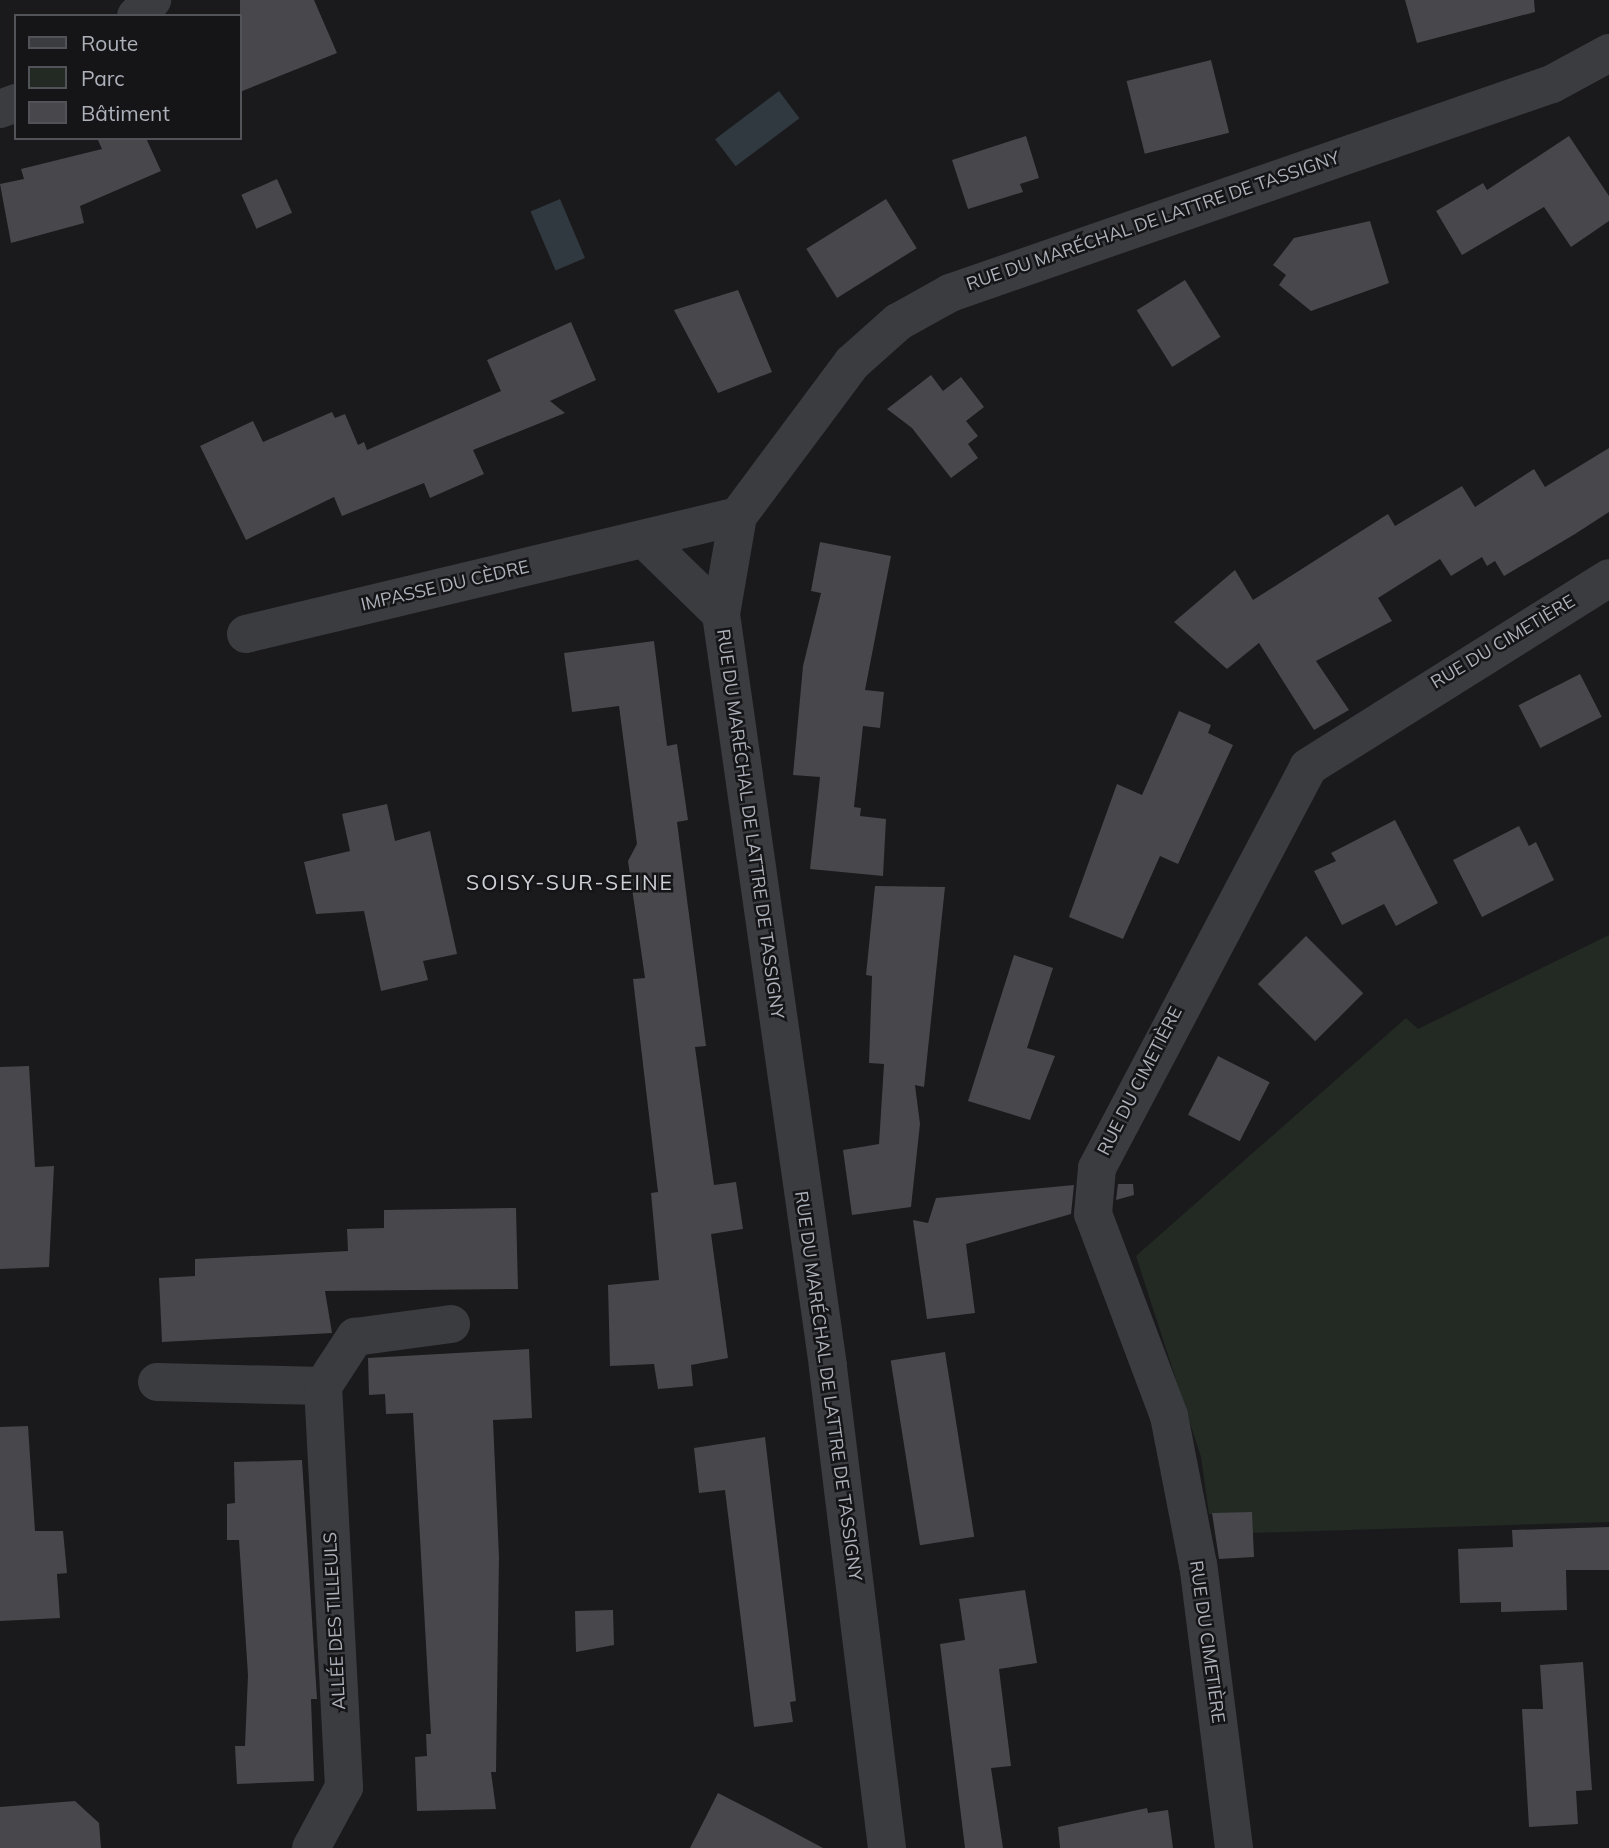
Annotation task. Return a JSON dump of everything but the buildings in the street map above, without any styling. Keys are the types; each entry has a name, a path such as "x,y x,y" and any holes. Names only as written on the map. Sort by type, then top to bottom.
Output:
{"street":[{"path":"138,14 152,0"},
{"name":"RUE DU MARÉCHAL DE LATTRE DE TASSIGNY","path":"887,1848 828,1366 721,614 738,516 852,363 898,322 950,293 1552,84 1609,53"},
{"name":"IMPASSE DU CÈDRE","path":"246,634 738,516"},
{"path":"644,539 721,614"},
{"name":"RUE DU CIMETIÈRE","path":"1234,1848 1198,1565 1169,1416 1093,1214 1097,1168 1308,767 1609,578"},
{"path":"157,1382 323,1386 355,1337 451,1324"},
{"name":"ALLÉE DES TILLEULS","path":"311,1848 344,1787 323,1386"}],"green space":[{"path":"1609,935 1609,1522 1250,1533 1247,1513 1209,1514 1201,1457 1136,1256 1406,1018 1418,1029"}],"shaded area":[{"path":"779,91 799,118 736,166 715,139"},
{"path":"560,199 585,258 556,270 531,212"}],"district":[{"name":"SOISY-SUR-SEINE","path":"570,882"}]}
